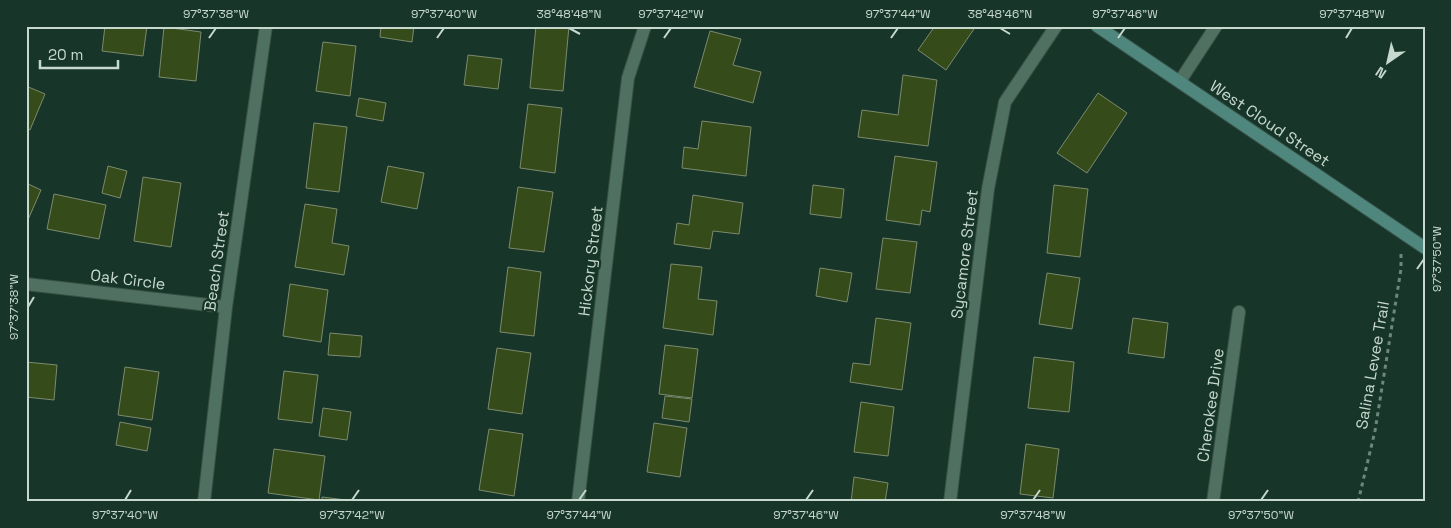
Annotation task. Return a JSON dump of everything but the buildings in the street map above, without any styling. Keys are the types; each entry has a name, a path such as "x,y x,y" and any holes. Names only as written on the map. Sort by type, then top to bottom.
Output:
{"main road":[{"name":"West Cloud Street","path":"1097,26 1425,248"}],"street":[{"name":"Beach Street","path":"204,502 226,307 266,26"},
{"name":"Hickory Street","path":"578,502 628,78 646,26"},
{"name":"Sycamore Street","path":"950,502 988,189 1005,102 1056,26"},
{"path":"1180,81 1216,26"},
{"name":"Oak Circle","path":"26,284 226,307"},
{"name":"Cherokee Drive","path":"1213,502 1239,312"}],"path":[{"name":"Salina Levee Trail","path":"1358,502 1374,431 1400,279 1401,232"}]}
